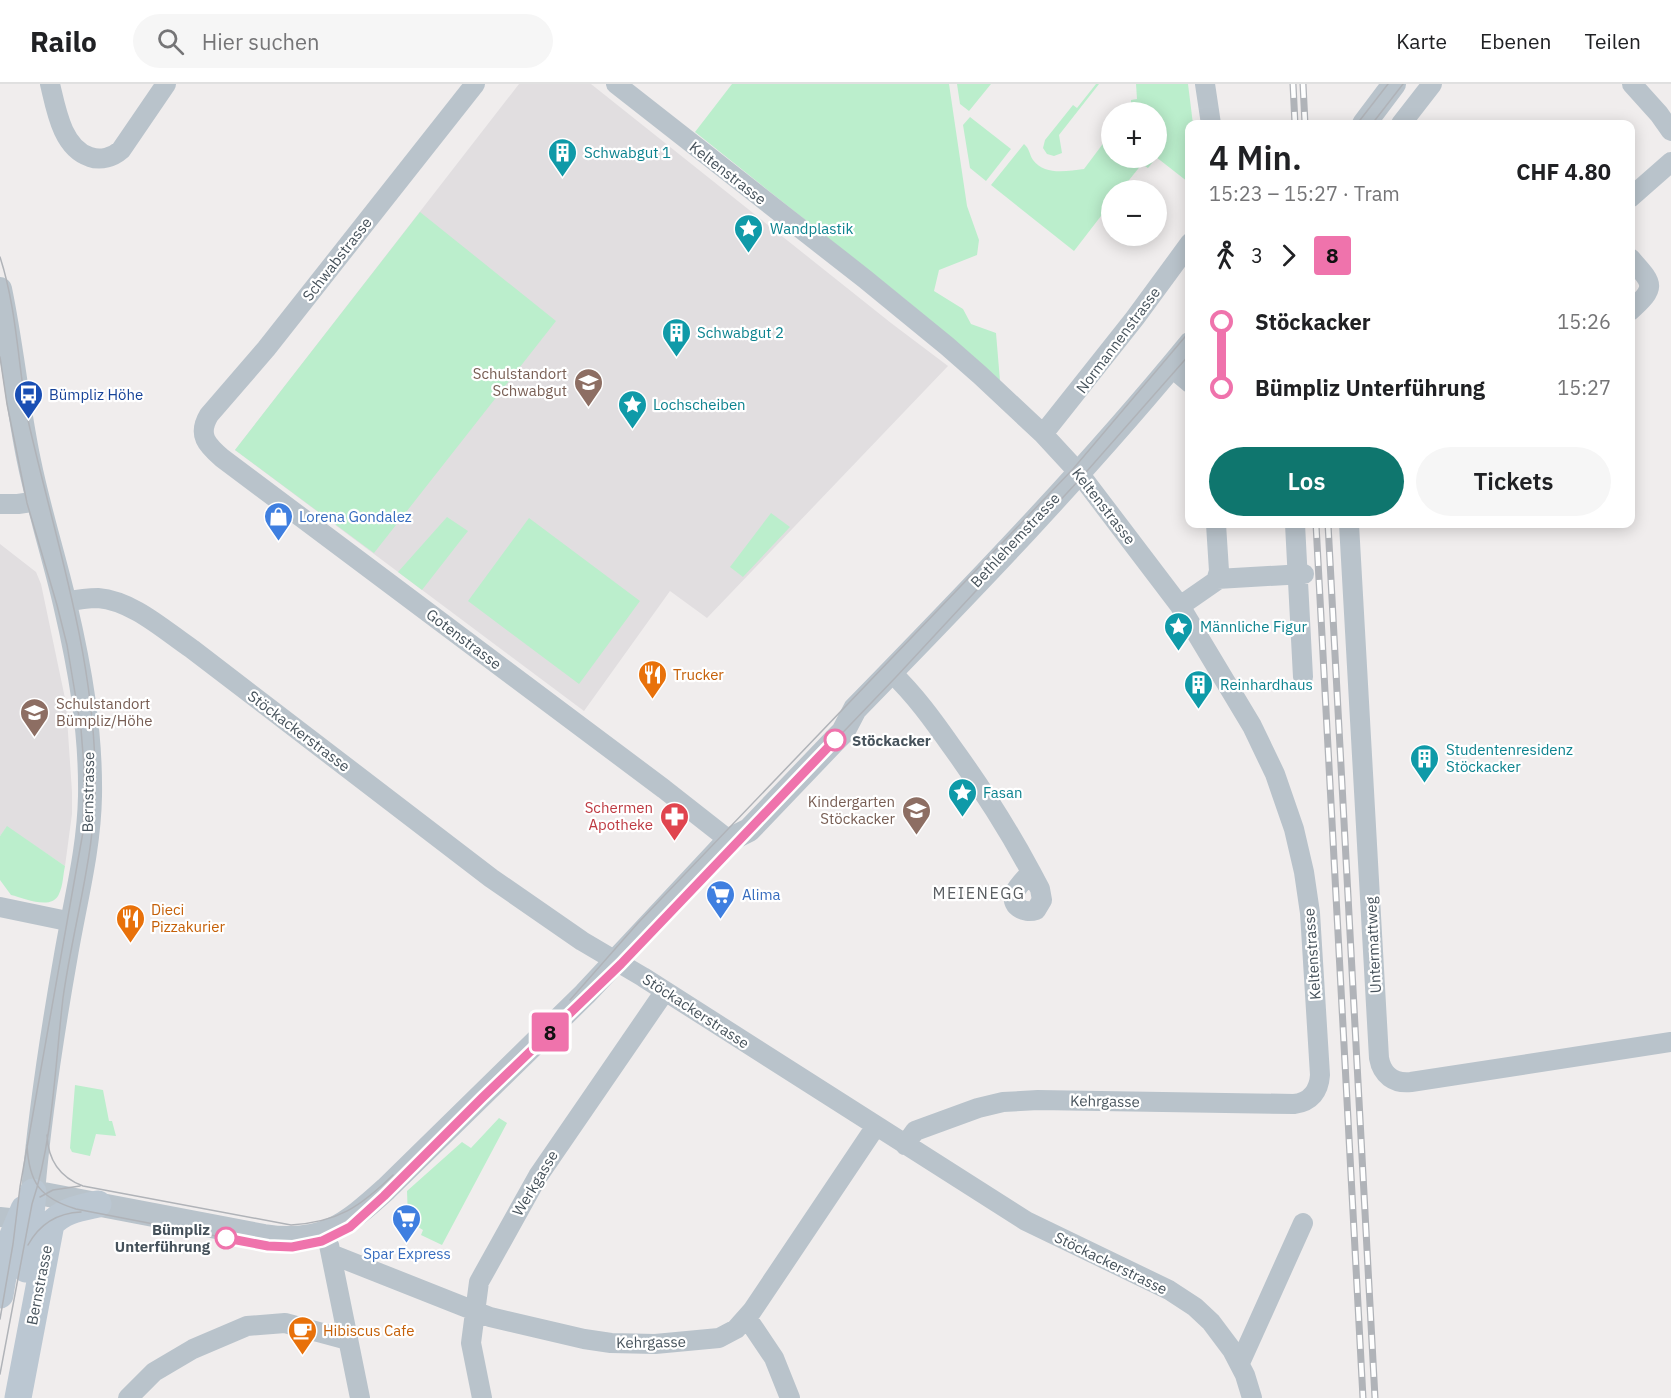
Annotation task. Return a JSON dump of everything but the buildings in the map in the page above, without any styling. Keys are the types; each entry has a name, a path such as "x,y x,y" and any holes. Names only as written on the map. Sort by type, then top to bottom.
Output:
{"main road":[{"name":"Bernstrasse","path":"0,1295 8,1247 9,1218 33,1192"},
{"name":"Bernstrasse","path":"8,1398 28,1254 33,1192"},
{"name":"Bernstrasse","path":"18,1398 51,1224 70,1210 98,1204"}],"street":[{"path":"51,84 58,114 69,140 86,156 99,159 114,155 121,150 166,84"},
{"name":"Schwabstrasse","path":"204,434 204,425 209,415 280,332 475,84"},
{"name":"Keltenstrasse","path":"616,84 947,346 1043,434 1079,473 1180,606 1252,726 1282,792 1294,829 1304,872 1312,933 1320,1075 1319,1086 1313,1095"},
{"path":"1205,84 1210,120"},
{"path":"1367,120 1394,84"},
{"path":"1404,120 1432,84"},
{"path":"1632,84 1671,131"},
{"path":"1635,194 1671,162"},
{"name":"Normannenstrasse","path":"1043,434 1135,318 1185,250"},
{"path":"1635,264 1648,279 1650,287 1645,298 1635,307"},
{"name":"Bernstrasse","path":"0,289 19,410 38,501 65,602 84,700 90,763 88,832 51,1043 36,1148 33,1192"},
{"name":"Bethlehemstrasse","path":"33,1192 275,1238 305,1238 329,1244 585,994 729,840 749,830 843,732 855,709 1079,473 1137,409 1185,350"},
{"path":"1171,367 1185,379"},
{"name":"Gotenstrasse","path":"204,434 207,443 222,458 729,840"},
{"path":"0,504 38,501"},
{"path":"1180,606 1216,579 1219,571 1216,528"},
{"path":"1295,528 1301,574 1303,677"},
{"name":"Untermattweg","path":"1349,528 1379,1058 1382,1069 1393,1080 1411,1083 1671,1042"},
{"path":"1216,579 1301,574"},
{"name":"Stöckackerstrasse","path":"65,602 92,598 106,600 122,604 144,616 192,649 491,878 582,941 616,960 1026,1221 1118,1265 1195,1306 1227,1342 1240,1363 1252,1398"},
{"path":"891,672 915,696 968,768 1031,872"},
{"path":"0,907 72,922"},
{"name":"Werkgasse","path":"482,1398 471,1343 479,1282 538,1176 665,991"},
{"name":"Kehrgasse","path":"905,1145 915,1131 978,1108 1003,1102 1038,1100 1294,1104 1305,1101 1313,1095"},
{"name":"Kehrgasse","path":"329,1244 475,1312 495,1318 584,1339 632,1345 719,1338 736,1329 747,1318 876,1126"},
{"path":"1240,1363 1303,1223"},
{"path":"329,1244 360,1398"},
{"path":"747,1318 774,1358 790,1398"},
{"path":"128,1398 154,1372 193,1349 247,1326 285,1323 348,1340"}],"shaded area":[{"name":"Schulstandort Schwabgut","path":"519,84 591,84 948,366 707,618 670,591 584,711 235,450"},
{"name":"Schulstandort Bümpliz/Höhe","path":"0,544 36,572 41,584 66,703 72,814 65,866 7,827 0,836"}],"green space":[{"path":"732,84 949,84 967,206 979,240 977,255 939,270 934,291 963,309 971,324 996,333 1000,381 907,301 695,132"},
{"path":"957,84 991,84 969,111 960,104"},
{"path":"1096,84 1099,84 1059,135 1062,153 1054,156 1047,154 1043,148 1045,140 1073,105 1077,108"},
{"path":"1136,84 1188,84 1192,120 1185,120 1185,180 1167,166 1167,102 1131,102 1137,99"},
{"path":"970,117 1011,149 986,181 970,168 963,125"},
{"path":"1024,144 1033,160 1044,168 1057,171 1084,169 1101,146 1101,168 1139,168 1129,180 1101,180 1101,216 1074,251 991,185"},
{"path":"420,212 556,321 374,553 235,450"},
{"path":"771,513 790,527 743,577 730,567"},
{"path":"447,517 468,531 422,590 398,572"},
{"path":"529,518 640,601 579,684 468,601"},
{"path":"7,826 65,866 61,888 55,899 44,903 11,895 0,880 0,836"},
{"path":"75,1085 103,1090 109,1121 112,1121 116,1136 96,1134 90,1156 72,1152 70,1148"},
{"path":"499,1118 507,1123 442,1245 421,1235 423,1230 408,1218 407,1191 462,1142 471,1148"}],"tram line":[{"path":"1360,120 1388,84"},
{"path":"1375,120 1403,84"},
{"path":"0,257 14,317 28,420 79,635 87,678 95,766 93,825 63,998 45,1155 32,1204 0,1374"},
{"path":"570,1000 638,923 1073,469 1185,337"},
{"path":"0,357 27,503 67,645 81,729 84,767 83,832 20,1187 0,1319"},
{"path":"27,1145 30,1169 39,1187 53,1200 76,1209 268,1246 306,1245 334,1236 350,1227 621,964 896,677 1080,479 1185,360"},
{"name":"8","path":"226,1238 268,1246 306,1245 334,1236 365,1215 621,964 835,740"},
{"path":"47,1135 50,1152 56,1166 67,1178 83,1186 291,1225 322,1220 347,1211 370,1196 393,1175"},
{"path":"40,1197 53,1190 80,1186"},
{"path":"28,1245 50,1221 64,1215 81,1212"}],"railway":[{"path":"1293,84 1295,120"},
{"path":"1303,84 1305,120"},
{"path":"1316,528 1363,1398"},
{"path":"1328,528 1375,1398"}],"place":[{"name":"Schwabgut 1","path":"563,178"},
{"name":"Wandplastik","path":"749,254"},
{"name":"Schwabgut 2","path":"676,358"},
{"name":"Schulstandort Schwabgut","path":"588,408"},
{"name":"Bümpliz Höhe","path":"28,420"},
{"name":"Lochscheiben","path":"632,430"},
{"name":"Lorena Gondalez","path":"278,542"},
{"name":"Männliche Figur","path":"1179,652"},
{"name":"Trucker","path":"652,700"},
{"name":"Reinhardhaus","path":"1199,710"},
{"name":"Schulstandort Bümpliz/Höhe","path":"35,738"},
{"name":"Stöckacker","path":"835,740"},
{"name":"Studentenresidenz Stöckacker","path":"1425,784"},
{"name":"Fasan","path":"962,818"},
{"name":"Kindergarten Stöckacker","path":"916,836"},
{"name":"Schermen Apotheke","path":"674,842"},
{"name":"Alima","path":"721,920"},
{"name":"Dieci Pizzakurier","path":"130,944"},
{"name":"Bümpliz Unterführung","path":"226,1238"},
{"name":"Spar Express","path":"407,1244"},
{"name":"Hibiscus Cafe","path":"302,1356"}],"district":[{"name":"MEIENEGG","path":"979,893"}]}
